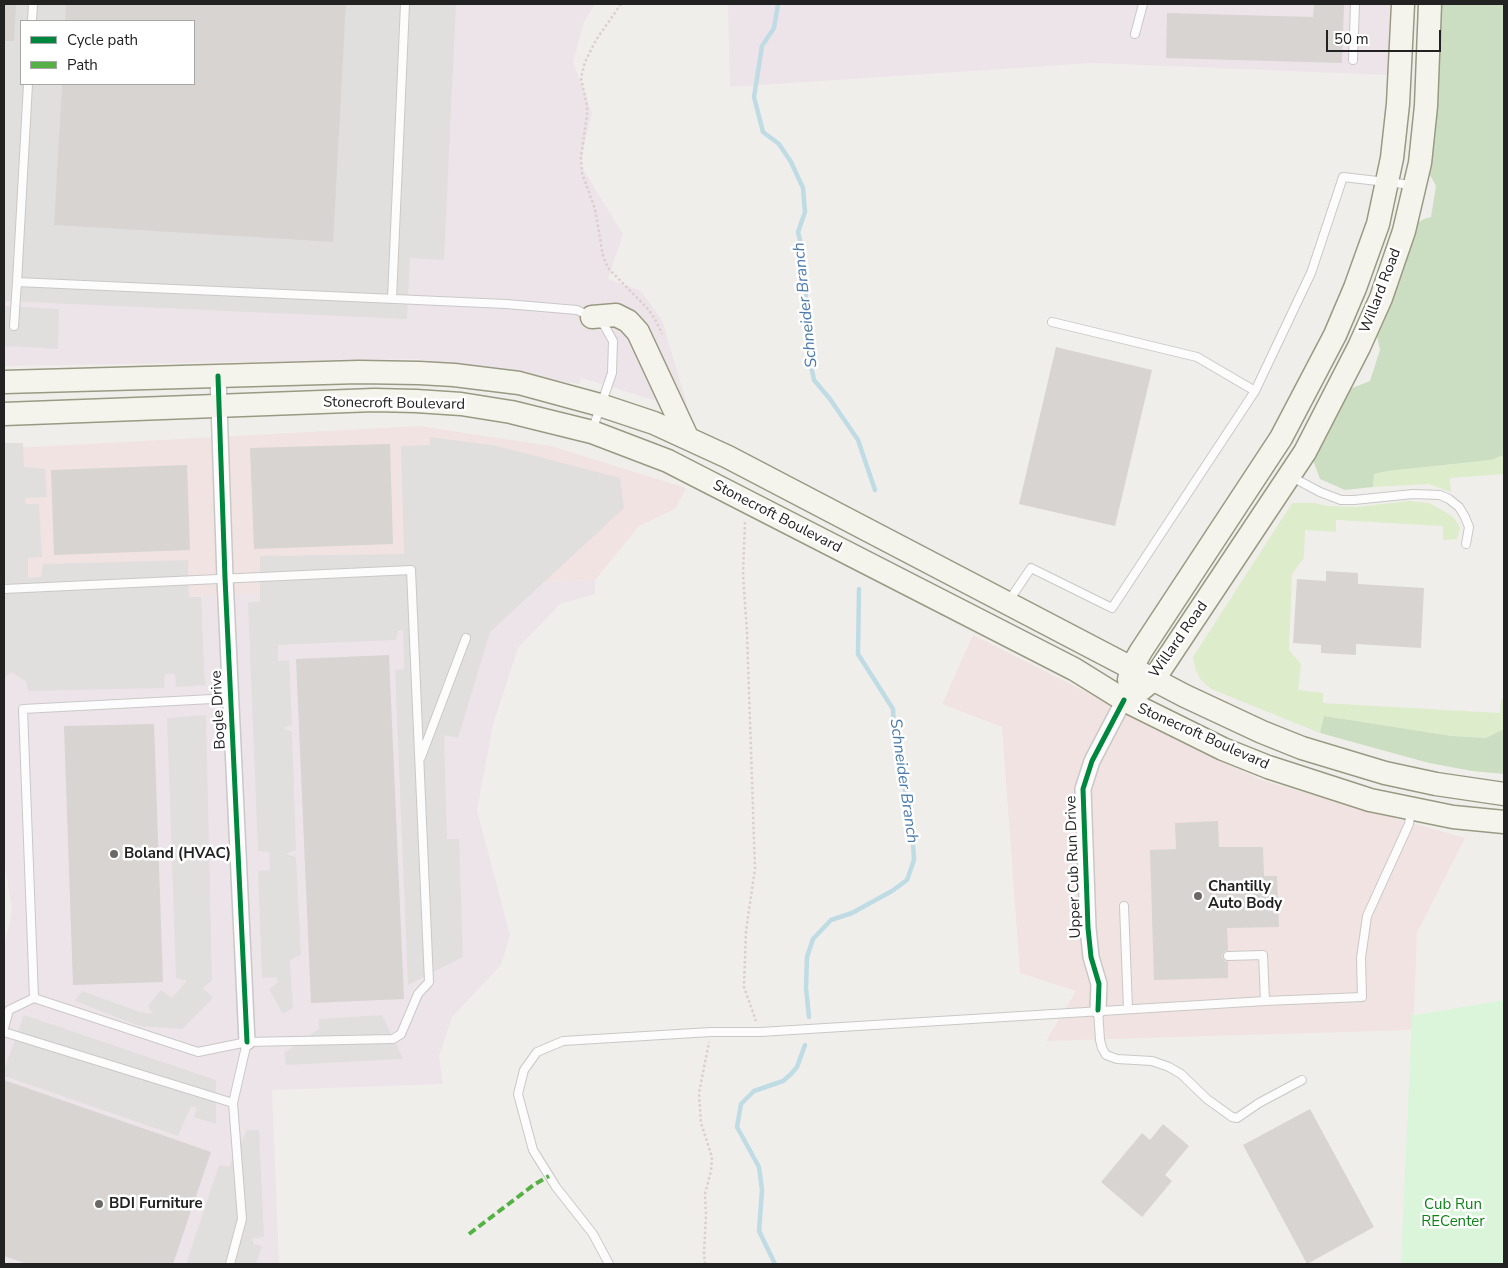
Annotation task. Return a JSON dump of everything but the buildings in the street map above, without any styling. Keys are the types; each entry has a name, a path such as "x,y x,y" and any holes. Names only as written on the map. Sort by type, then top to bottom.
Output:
{"main road":[{"name":"Willard Road","path":"1124,700 1132,667 1281,438 1335,335 1355,288 1378,224 1392,158 1398,104 1403,4"},
{"name":"Willard Road","path":"1124,700 1154,679 1305,452 1359,347 1381,298 1404,231 1420,163 1426,106 1430,4"},
{"path":"592,317 616,315 628,320 638,332 687,437"},
{"name":"Stonecroft Boulevard","path":"4,382 359,372 454,375 519,383 600,405 654,423 687,437 847,518 1185,696 1262,732 1343,762 1385,773 1436,784 1504,794"},
{"name":"Stonecroft Boulevard","path":"4,414 374,400 461,404 511,412 592,432 668,461 1074,669 1124,700 1223,749 1268,767 1370,800 1453,817 1504,822"}],"street":[{"name":"Bogle Drive","path":"218,376 225,578 247,1042"},
{"name":"Upper Cub Run Drive","path":"1098,1010 1099,984 1091,957 1088,928 1083,790 1092,761 1124,700"}],"lane":[{"path":"32,20 33,4"},
{"path":"392,299 405,4"},
{"path":"1135,34 1143,4"},
{"path":"1353,60 1355,4"},
{"path":"14,326 28,85"},
{"path":"1007,603 1031,568 1112,608 1255,391 1311,273 1343,177 1414,185"},
{"path":"16,282 506,304 576,310 604,325 613,341 612,373 592,432"},
{"path":"1052,322 1196,357 1255,391"},
{"path":"1289,475 1320,492 1341,500 1413,494 1440,495 1449,499 1465,517 1469,527 1466,544"},
{"path":"4,589 411,570 429,982 418,994 401,1034 393,1039 247,1042 198,1052 34,998 9,1010 4,1028"},
{"path":"419,761 466,638"},
{"path":"34,998 23,709 231,698"},
{"path":"609,1264 593,1234 556,1187 533,1150 518,1094 524,1070 537,1052 563,1041 710,1032 760,1032 1265,1000 1362,997 1361,958 1367,916 1410,824 1411,809"},
{"path":"1124,906 1128,1008"},
{"path":"1228,956 1263,955 1265,1000"},
{"path":"1098,1010 1100,1040 1106,1056 1117,1059 1152,1061 1169,1067 1181,1074 1207,1099 1232,1117 1236,1118 1259,1103 1302,1080"},
{"path":"4,1032 233,1103"},
{"path":"230,1264 242,1219 233,1103 247,1042"}],"path":[{"path":"621,4 596,40 585,62 582,78 587,106 581,157 582,174 595,209 603,256 608,268 648,309 656,321 662,336"},
{"path":"745,514 743,574 747,632 755,869 746,931 744,987 760,1032"},
{"path":"706,1264 704,1253 705,1194 711,1171 712,1157 700,1123 700,1093 710,1032"}],"shaded area":[{"path":"4,4 595,4 584,22 573,62 592,112 580,164 623,234 608,279 641,291 662,320 689,411 582,378 579,384 417,359 4,366"},
{"path":"4,4 66,4 65,20 20,20 20,85 62,85 54,225 332,242 346,4 456,4 444,260 410,258 407,319 4,301"},
{"path":"728,4 1390,4 1388,75 1093,63 730,87"},
{"path":"4,306 59,309 58,349 4,346"},
{"path":"419,426 551,446 686,488 675,509 639,526 595,580 4,603 13,448"},
{"path":"430,437 497,446 620,478 624,508 490,632 458,738 444,735 447,839 459,839 463,957 408,985 395,670 404,669 403,630 398,631 396,640 278,645 278,661 289,660 292,725 283,728 292,732 296,850 286,854 296,857 301,955 290,960 293,1008 283,1014 269,989 278,982 276,977 262,978 258,871 270,870 269,852 258,851 248,603 260,601 260,556 404,554 401,446 430,445"},
{"path":"4,443 23,443 24,467 45,469 47,497 25,498 25,504 39,504 42,557 28,558 28,578 41,577 43,564 188,560 189,597 201,597 205,685 176,687 175,674 165,674 164,688 28,691 26,681 11,672 4,678"},
{"path":"595,580 595,594 560,604 518,648 493,725 477,810 510,935 501,965 452,1017 439,1056 443,1084 272,1090 279,1264 4,1264 4,947 12,910 4,859 4,603"},
{"path":"973,635 1261,780 1465,838 1417,933 1413,1030 1046,1041 1076,991 1020,973 1002,727 942,704"},
{"path":"206,715 212,980 203,988 213,998 182,1029 139,1026 75,1001 82,991 140,1012 153,1014 148,1006 161,990 172,998 187,981 176,978 167,718"},
{"path":"24,1015 216,1080 216,1124 194,1117 197,1108 191,1106 178,1136 4,1076 4,1070"},
{"path":"382,1015 403,1059 286,1065 284,1053 319,1029 319,1019"},
{"path":"247,1130 259,1130 264,1237 252,1239 254,1244 262,1246 256,1264 186,1264 219,1165 229,1167"}],"green space":[{"path":"1438,4 1504,4 1504,455 1491,460 1374,474 1373,487 1345,490 1320,479 1313,460 1346,396 1352,388 1370,381 1380,350 1377,336 1417,223 1431,217 1436,186 1430,175 1429,157"},
{"path":"1504,455 1504,474 1450,478 1451,492 1429,484 1373,487 1374,474 1491,460"},
{"path":"1409,501 1429,503 1449,514 1455,519 1460,528 1457,539 1443,540 1443,526 1336,520 1336,532 1305,530 1304,558 1292,574 1289,650 1301,664 1298,690 1323,693 1323,703 1500,713 1501,699 1504,699 1504,729 1486,738 1452,736 1324,716 1320,733 1211,689 1201,680 1196,671 1193,657 1292,503 1357,507"},
{"path":"1324,716 1452,736 1486,738 1504,729 1504,774 1472,771 1429,763 1320,733"},
{"name":"Cub Run RECenter","path":"1504,1000 1504,1264 1401,1264 1412,1013 1415,1015"}],"waterway":[{"name":"Schneider Branch","path":"778,4 774,28 762,46 754,97 763,132 779,144 791,162 803,188 805,212 798,232 804,256 808,351 814,380 830,399 858,440 875,490"},
{"name":"Schneider Branch","path":"809,1017 806,988 807,957 813,939 831,920 852,913 892,891 907,880 914,860 912,827 894,731 893,709 858,654 859,589"},
{"name":"Schneider Branch","path":"775,1264 759,1231 762,1190 759,1167 737,1127 741,1104 754,1091 783,1081 791,1074 797,1067 805,1045"}],"marked path":[{"path":"469,1234 535,1184 549,1176"}],"cycle path":[{"path":"218,376 225,578 247,1042"},
{"path":"1098,1010 1099,984 1091,957 1088,928 1083,789 1092,761 1124,700"}],"place":[{"name":"Boland (HVAC)","path":"114,854"},
{"name":"Chantilly Auto Body","path":"1198,896"},
{"name":"BDI Furniture","path":"99,1204"}]}
